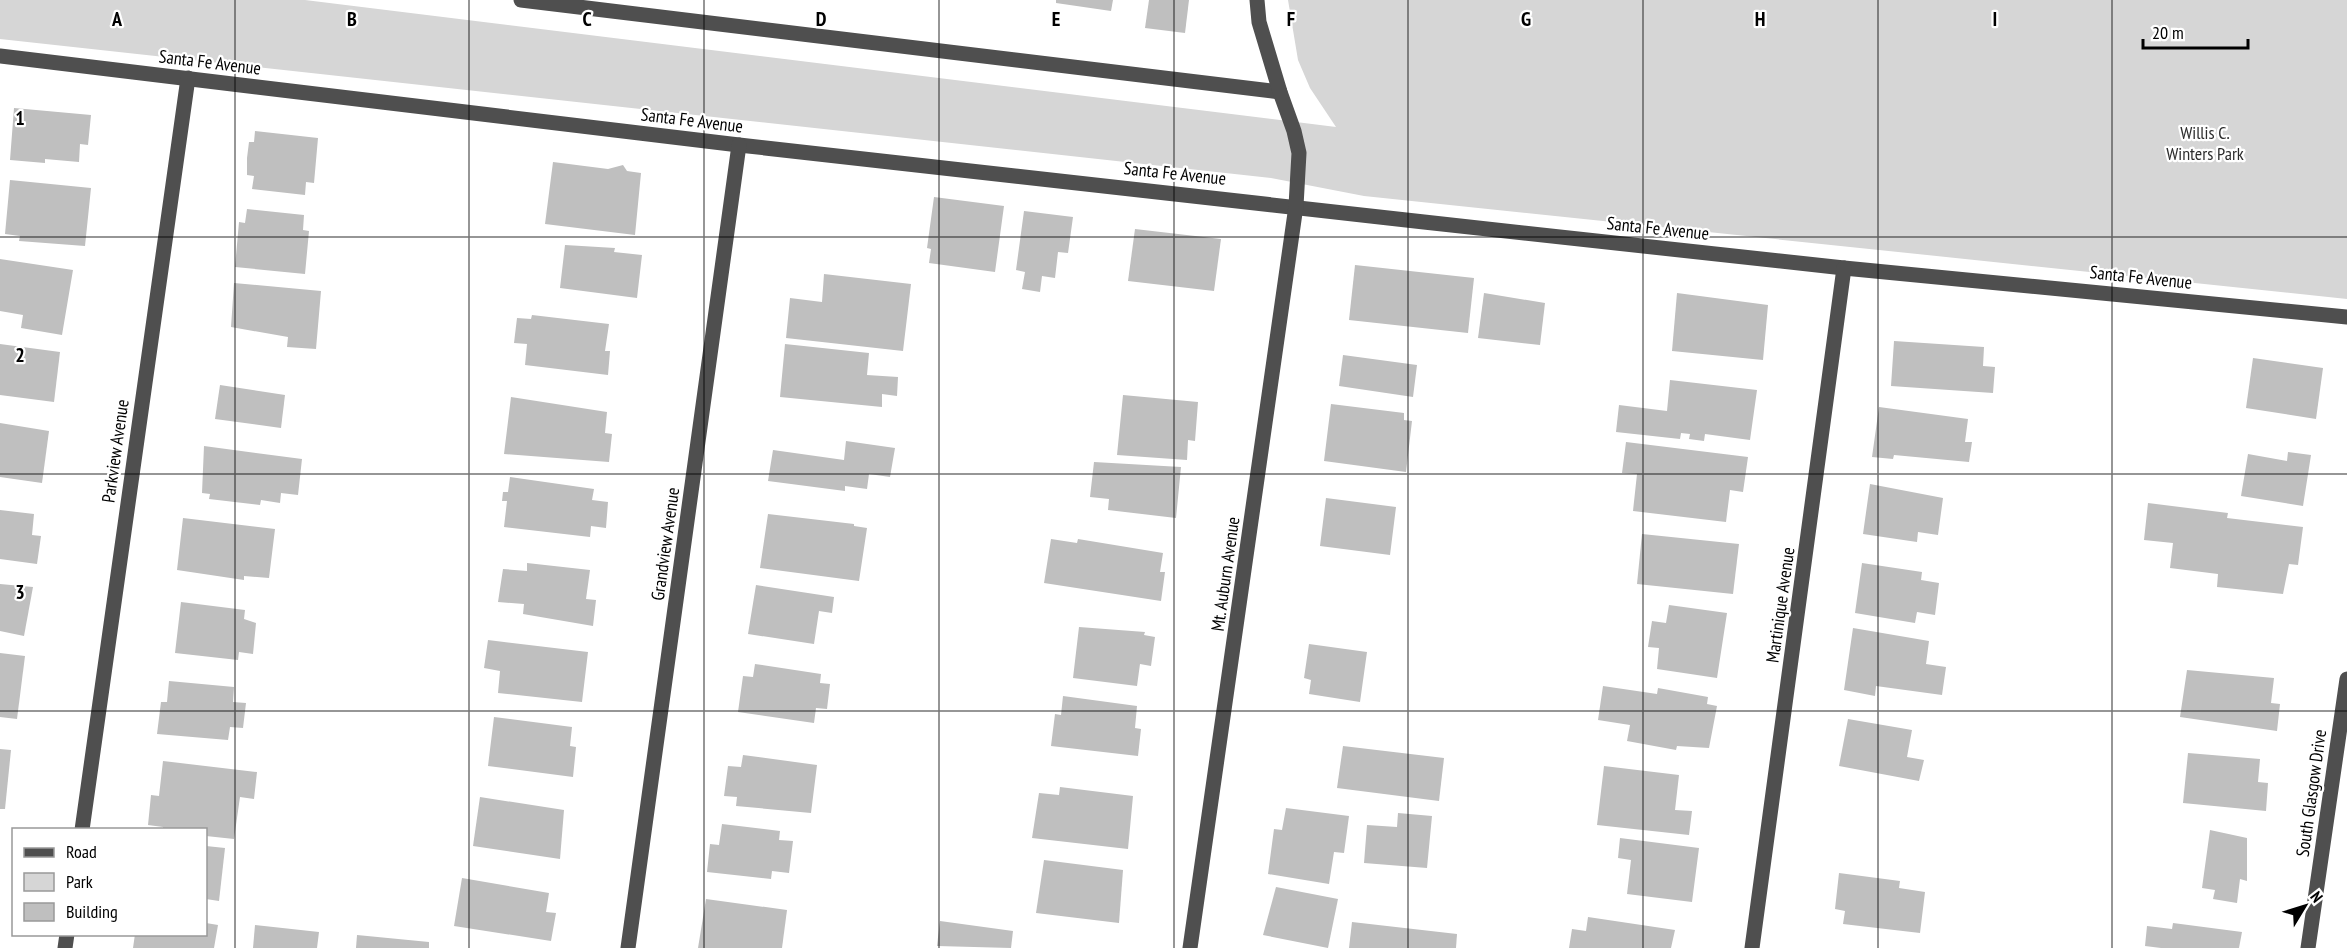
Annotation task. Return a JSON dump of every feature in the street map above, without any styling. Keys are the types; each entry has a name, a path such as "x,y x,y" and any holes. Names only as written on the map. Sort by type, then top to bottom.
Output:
{"street":[{"path":"521,0 1280,92"},
{"name":"Mt. Auburn Avenue","path":"1190,948 1293,240 1296,206 1299,153 1260,22 1257,0"},
{"name":"Santa Fe Avenue","path":"0,56 739,145 1844,268 2347,317"},
{"name":"Parkview Avenue","path":"82,828 188,78"},
{"name":"Grandview Avenue","path":"628,948 739,145"},
{"name":"Martinique Avenue","path":"1752,948 1844,268"},
{"name":"South Glasgow Drive","path":"2308,948 2347,679"}],"green space":[{"name":"Willis C. Winters Park","path":"0,0 305,0 1336,127 1310,88 1298,60 1288,0 2347,0 2347,299 1364,196 1271,178 0,39"}],"building":[{"path":"1056,0 1113,0 1111,11 1056,3"},
{"path":"1149,0 1189,0 1185,33 1145,28"},
{"path":"14,108 91,115 88,145 80,144 79,162 45,159 45,163 10,160"},
{"path":"255,131 318,138 314,183 306,182 305,195 252,189 254,176 247,175 247,158 249,142 254,142"},
{"path":"553,162 608,169 623,165 627,171 641,173 635,235 545,224"},
{"path":"10,180 91,188 85,246 19,241 20,236 5,234"},
{"path":"934,197 1004,206 995,272 929,263 931,249 927,248"},
{"path":"247,209 304,215 303,230 309,231 305,274 235,267 239,222 245,223"},
{"path":"1024,211 1073,217 1068,253 1058,252 1055,278 1042,276 1040,292 1022,289 1025,272 1016,270"},
{"path":"1135,229 1221,239 1214,291 1128,281"},
{"path":"565,245 615,248 614,252 642,255 637,298 560,288"},
{"path":"0,259 73,270 62,335 21,328 23,315 0,311"},
{"path":"1355,265 1474,278 1468,333 1349,320"},
{"path":"824,274 911,284 903,351 786,338 790,298 822,302"},
{"path":"234,283 321,291 316,349 287,347 288,337 231,327"},
{"path":"1484,293 1545,303 1540,345 1478,338"},
{"path":"1677,293 1768,305 1763,360 1672,351"},
{"path":"532,315 609,324 605,351 610,351 608,375 525,365 527,344 514,343 517,318 531,319"},
{"path":"1894,341 1984,347 1983,366 1995,367 1993,393 1891,386"},
{"path":"0,344 60,352 54,402 0,395"},
{"path":"785,344 869,353 867,375 898,377 897,396 882,394 882,407 780,397"},
{"path":"1343,355 1417,365 1413,397 1339,386"},
{"path":"2253,358 2323,368 2316,419 2246,408"},
{"path":"1670,380 1757,390 1750,440 1705,434 1704,441 1689,439 1690,434 1681,433 1680,439 1616,432 1619,405 1667,411"},
{"path":"220,385 285,395 281,428 215,419"},
{"path":"1123,395 1198,402 1195,441 1188,440 1187,460 1117,455"},
{"path":"511,397 607,412 605,433 612,434 609,462 504,454"},
{"path":"1331,404 1404,413 1404,420 1412,421 1406,472 1324,461"},
{"path":"1879,407 1968,419 1965,442 1972,442 1969,462 1894,455 1893,459 1872,457"},
{"path":"0,423 49,431 42,483 0,477"},
{"path":"846,441 895,448 890,477 869,474 867,489 845,486 845,491 768,481 773,450 844,460"},
{"path":"1626,442 1748,457 1743,492 1730,490 1726,522 1633,511 1637,474 1622,473"},
{"path":"204,446 302,459 298,495 281,493 280,503 261,500 260,505 209,499 210,494 202,493"},
{"path":"2288,452 2311,455 2303,506 2241,496 2248,454 2287,461"},
{"path":"1094,462 1181,467 1176,518 1108,510 1109,499 1090,497"},
{"path":"510,477 594,489 592,500 608,502 606,528 591,526 590,537 504,527 507,501 502,501 503,492 508,492"},
{"path":"1870,484 1943,498 1938,535 1918,532 1917,542 1863,534"},
{"path":"1326,498 1396,507 1390,555 1320,546"},
{"path":"2148,503 2228,513 2227,518 2303,527 2298,565 2289,564 2283,594 2217,587 2218,574 2170,568 2173,543 2144,540"},
{"path":"0,510 34,514 32,535 41,536 37,564 0,559"},
{"path":"768,514 854,524 854,526 867,528 859,581 760,568"},
{"path":"183,518 275,529 269,578 244,576 244,580 177,570"},
{"path":"1642,534 1739,544 1733,594 1637,584"},
{"path":"1051,539 1077,543 1078,539 1163,553 1160,572 1165,572 1161,601 1044,583"},
{"path":"527,563 590,570 586,599 596,600 593,626 523,614 524,604 498,602 503,569 527,571"},
{"path":"1862,563 1922,572 1921,580 1939,583 1935,615 1917,612 1915,623 1855,613"},
{"path":"0,584 33,587 24,636 0,631"},
{"path":"756,585 834,597 832,613 819,611 814,644 748,634"},
{"path":"181,602 245,610 244,619 256,623 253,654 239,652 238,660 175,653"},
{"path":"1669,605 1727,613 1717,678 1657,669 1659,648 1648,647 1652,621 1666,623"},
{"path":"1079,627 1145,632 1144,635 1155,637 1151,666 1140,664 1137,686 1073,678"},
{"path":"1853,628 1929,641 1926,664 1946,667 1942,695 1876,686 1875,696 1844,690"},
{"path":"488,640 588,652 582,702 498,693 500,671 484,668"},
{"path":"1309,644 1367,652 1360,702 1309,694 1311,680 1304,678"},
{"path":"0,653 25,656 17,719 0,717"},
{"path":"755,664 821,674 820,683 830,684 827,709 816,708 814,723 738,712 743,676 753,677"},
{"path":"2187,670 2274,678 2271,703 2280,704 2277,731 2180,717"},
{"path":"169,681 234,687 233,702 246,703 243,728 230,727 228,740 157,734 161,702 167,702"},
{"path":"1603,686 1657,694 1658,688 1708,697 1707,704 1717,706 1709,748 1677,746 1676,750 1627,741 1630,725 1598,720"},
{"path":"1063,696 1137,706 1135,728 1141,729 1138,756 1051,746 1055,714 1061,715"},
{"path":"494,717 572,727 570,746 576,747 573,777 488,766"},
{"path":"1848,719 1912,730 1907,757 1924,760 1919,781 1839,766"},
{"path":"1343,746 1444,758 1439,801 1337,788"},
{"path":"0,749 11,750 5,809 0,809"},
{"path":"2188,753 2260,759 2258,782 2268,783 2266,811 2183,803"},
{"path":"743,755 817,765 811,813 736,806 737,797 724,796 728,766 741,767"},
{"path":"163,761 257,772 254,799 240,797 234,839 207,836 207,828 163,828 148,825 151,795 159,796"},
{"path":"1604,766 1679,775 1675,810 1692,811 1689,835 1597,825"},
{"path":"1060,787 1133,796 1128,849 1032,838 1039,793 1059,795"},
{"path":"480,797 564,810 560,859 473,846"},
{"path":"1286,808 1349,816 1344,853 1334,852 1329,884 1268,874 1274,829 1282,830"},
{"path":"1398,813 1432,816 1427,868 1364,863 1367,825 1397,827"},
{"path":"722,824 780,831 779,840 793,841 789,873 772,871 771,879 707,872 710,844 719,845"},
{"path":"2210,830 2247,838 2247,881 2240,879 2237,903 2213,899 2215,890 2202,888"},
{"path":"1620,838 1699,848 1692,902 1627,894 1631,860 1618,858"},
{"path":"207,846 225,848 219,901 207,899"},
{"path":"1044,860 1123,870 1119,923 1036,913"},
{"path":"1839,873 1900,881 1899,888 1925,892 1920,933 1843,924 1845,911 1835,909"},
{"path":"462,878 549,893 546,912 556,913 551,941 454,926"},
{"path":"1276,887 1338,899 1328,948 1263,935"},
{"path":"706,899 787,910 782,948 698,948"},
{"path":"1588,917 1675,930 1671,948 1569,948 1572,929 1586,931"},
{"path":"940,921 1013,931 1011,948 937,946"},
{"path":"1352,922 1457,934 1456,948 1349,948"},
{"path":"207,923 218,925 214,948 133,948 135,936 207,936"},
{"path":"2173,923 2242,932 2239,948 2145,946 2147,926 2172,929"},
{"path":"255,925 319,932 317,948 253,948"},
{"path":"357,935 429,942 429,948 356,948"}]}
